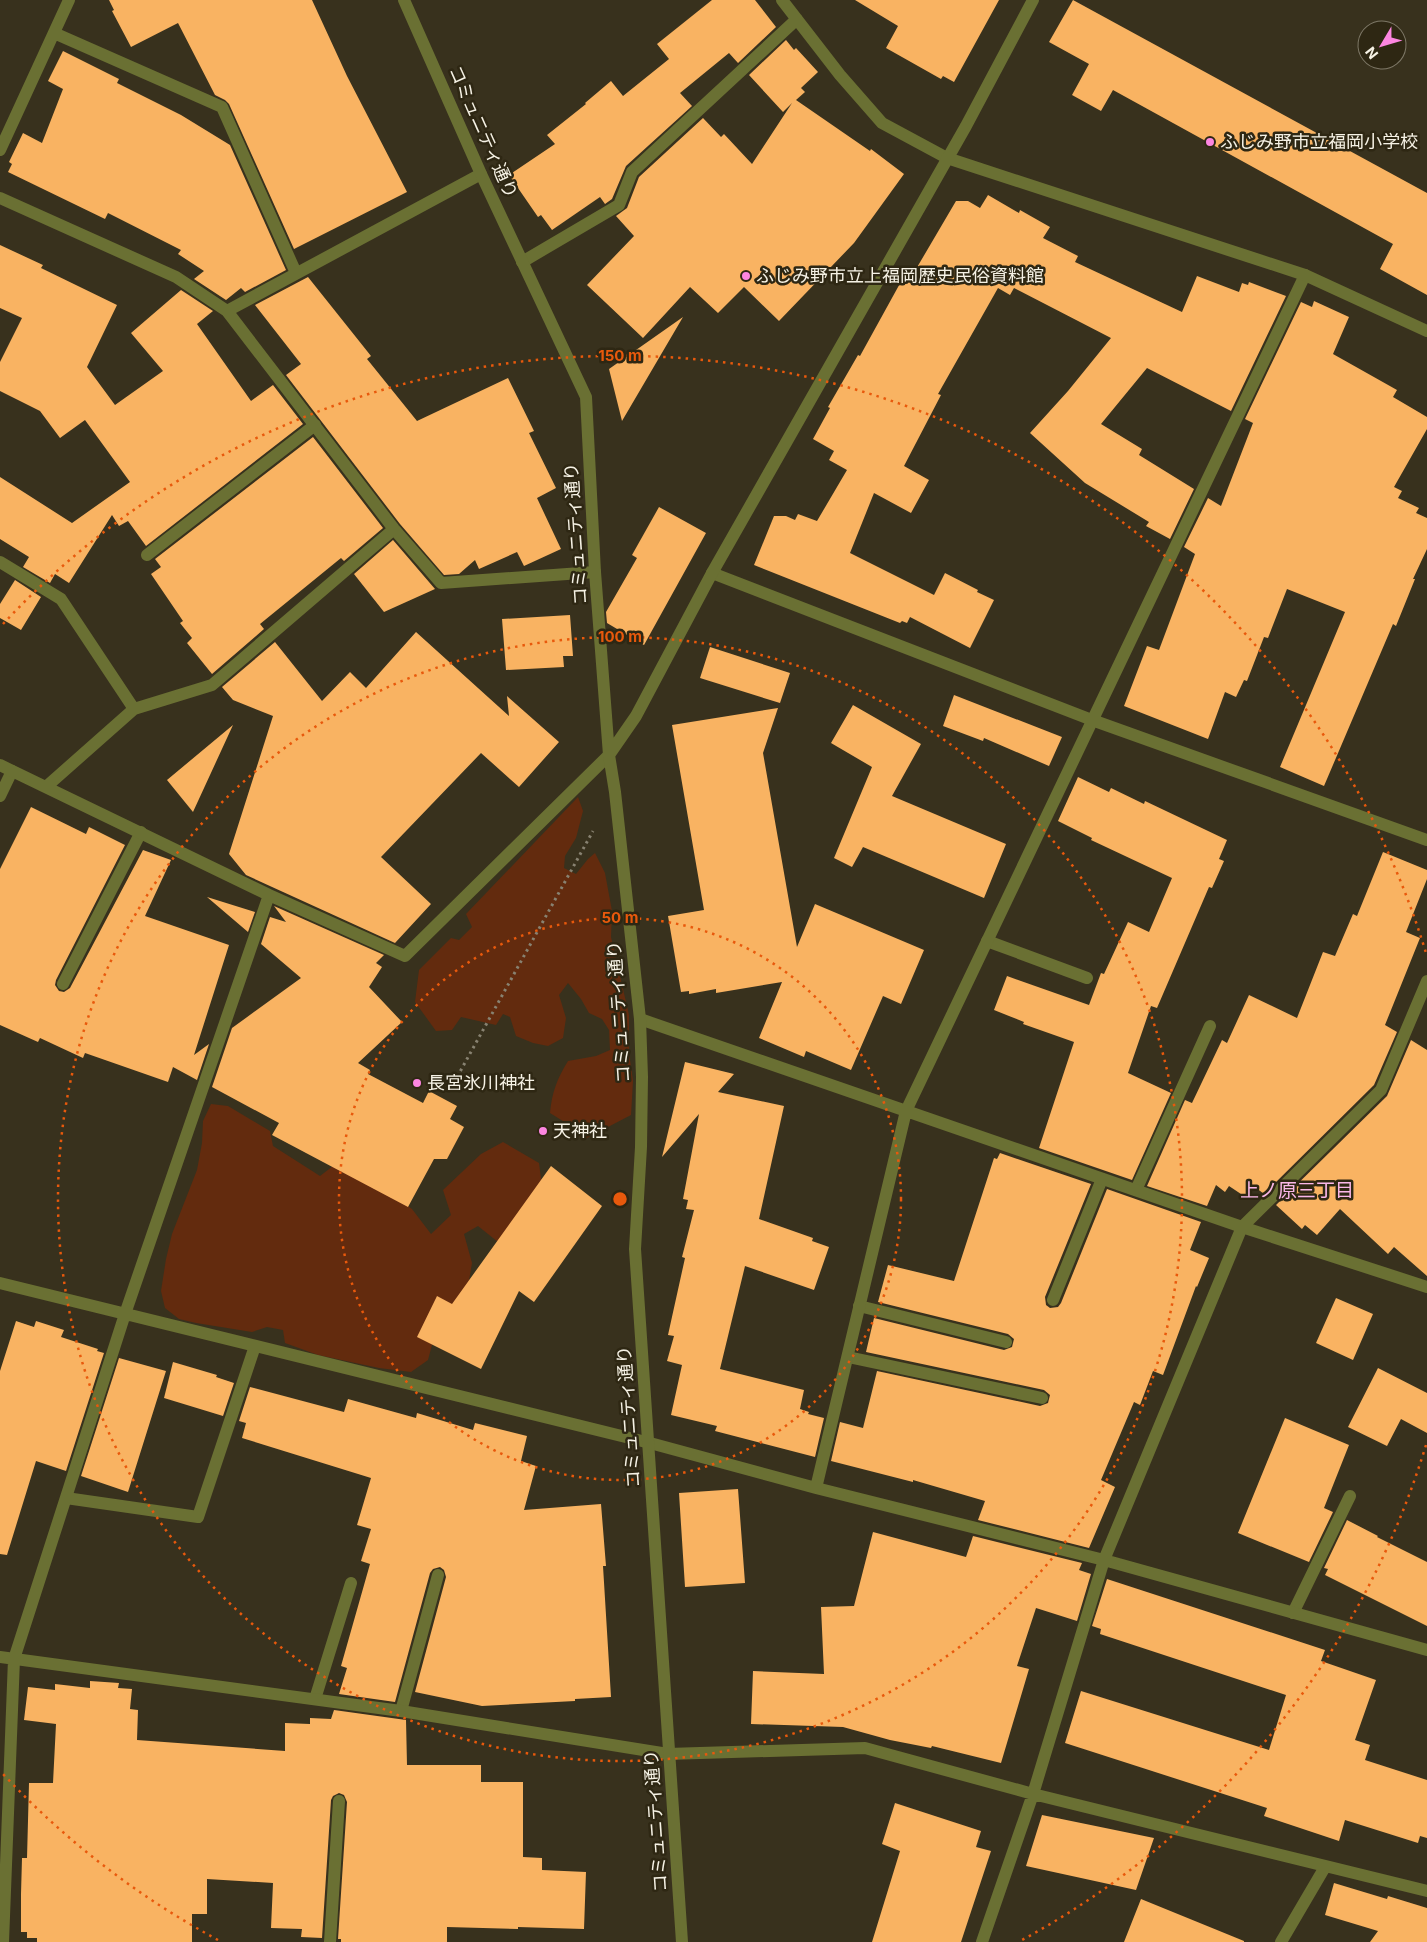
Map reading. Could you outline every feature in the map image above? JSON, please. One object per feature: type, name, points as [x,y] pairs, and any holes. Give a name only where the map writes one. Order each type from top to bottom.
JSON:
[{"type":"street","points":[[0,150],[70,0]]},
{"type":"street","name":"コミュニティ通り","points":[[404,0],[481,174],[586,397],[595,572],[609,755],[615,792],[640,1019],[642,1137],[635,1249],[650,1443],[668,1754],[682,1942]]},
{"type":"street","points":[[782,0],[840,75],[882,123],[947,158],[1305,275],[1427,331]]},
{"type":"street","points":[[0,765],[47,786],[269,895],[405,956],[609,755],[636,716],[712,573],[947,158],[1034,0]]},
{"type":"street","points":[[522,262],[619,205],[632,172],[797,20]]},
{"type":"street","points":[[54,33],[222,107],[296,273]]},
{"type":"street","points":[[227,311],[481,174]]},
{"type":"street","points":[[0,198],[176,277],[227,311],[394,529],[441,583],[595,572]]},
{"type":"street","points":[[816,1488],[906,1111],[1305,275]]},
{"type":"street","points":[[147,555],[315,425]]},
{"type":"street","points":[[47,786],[134,709],[212,685],[394,529]]},
{"type":"street","points":[[0,562],[61,599],[134,709]]},
{"type":"street","points":[[712,573],[1092,720],[1427,840]]},
{"type":"street","points":[[0,796],[12,771]]},
{"type":"street","points":[[63,984],[141,832]]},
{"type":"street","points":[[3,1942],[14,1659],[125,1314],[269,895]]},
{"type":"street","points":[[987,941],[1087,978]]},
{"type":"street","points":[[982,1942],[1033,1794],[1104,1560],[1242,1227],[1381,1090],[1427,981]]},
{"type":"street","points":[[640,1019],[1242,1227],[1427,1288]]},
{"type":"street","points":[[1136,1190],[1210,1026]]},
{"type":"street","points":[[1053,1300],[1102,1179]]},
{"type":"street","points":[[0,1283],[650,1443],[816,1488],[1104,1560],[1427,1650]]},
{"type":"street","points":[[859,1306],[1006,1342]]},
{"type":"street","points":[[66,1498],[198,1517],[255,1346]]},
{"type":"street","points":[[848,1357],[1042,1398]]},
{"type":"street","points":[[1293,1613],[1350,1496]]},
{"type":"street","points":[[401,1711],[438,1575]]},
{"type":"street","points":[[315,1699],[351,1583]]},
{"type":"street","points":[[0,1657],[401,1711],[668,1754],[865,1748],[1033,1794],[1427,1892]]},
{"type":"street","points":[[330,1942],[339,1800]]},
{"type":"street","points":[[1281,1942],[1325,1867]]},
{"type":"path","points":[[450,1088],[615,792]]},
{"type":"shaded area","points":[[578,797],[583,811],[576,838],[565,856],[564,868],[576,874],[595,853],[605,873],[612,911],[611,937],[629,1015],[629,1053],[633,1081],[631,1115],[583,1140],[566,1123],[550,1113],[552,1099],[558,1080],[568,1061],[596,1056],[610,1050],[609,1030],[602,1019],[589,1013],[568,983],[559,995],[566,1018],[563,1038],[548,1046],[533,1043],[516,1036],[510,1017],[503,1014],[496,1025],[461,1017],[452,1030],[436,1031],[415,1002],[419,970],[451,938],[459,940],[472,927],[466,914]]},
{"type":"shaded area","points":[[211,1104],[228,1106],[270,1131],[273,1146],[320,1176],[337,1163],[394,1196],[412,1209],[431,1234],[451,1215],[443,1190],[481,1154],[503,1142],[539,1163],[542,1186],[498,1242],[478,1226],[464,1234],[472,1263],[466,1298],[437,1326],[428,1360],[411,1372],[379,1368],[318,1355],[285,1343],[283,1330],[267,1327],[252,1332],[196,1323],[179,1319],[165,1308],[161,1291],[166,1259],[172,1234],[197,1170],[202,1143],[203,1121]]},
{"type":"building","points":[[109,0],[312,0],[347,76],[407,192],[294,249],[229,104],[215,95],[178,23],[131,47],[112,11],[114,10]]},
{"type":"building","points":[[712,0],[755,0],[776,27],[738,63],[729,53],[680,93],[692,106],[626,166],[612,199],[605,204],[600,197],[552,230],[541,215],[538,217],[509,175],[555,144],[547,135],[611,81],[623,96],[669,59],[657,44]]},
{"type":"building","points":[[855,0],[999,0],[954,82],[943,76],[941,79],[886,48],[898,26]]},
{"type":"building","points":[[1073,0],[1427,193],[1427,295],[1380,269],[1393,244],[1113,90],[1101,111],[1072,95],[1089,64],[1049,42]]},
{"type":"building","points":[[786,40],[818,72],[801,88],[805,92],[796,100],[870,151],[871,149],[904,174],[854,243],[779,321],[744,287],[718,313],[690,287],[643,338],[587,285],[634,236],[616,216],[627,208],[639,177],[703,118],[721,137],[724,134],[752,164],[792,103],[783,112],[749,75]]},
{"type":"building","points":[[63,51],[119,79],[117,83],[181,115],[230,145],[286,270],[245,292],[241,288],[226,300],[194,279],[204,271],[178,254],[181,250],[108,213],[105,219],[8,172],[12,164],[9,162],[23,133],[42,143],[63,89],[48,81]]},
{"type":"building","points":[[988,195],[1019,213],[1020,210],[1050,227],[1043,238],[1078,256],[1075,262],[1182,312],[1197,276],[1239,292],[1242,283],[1248,285],[1249,282],[1286,296],[1231,411],[1147,368],[1101,424],[1142,449],[1139,455],[1194,489],[1170,539],[1146,526],[1149,522],[1085,483],[1030,433],[1068,391],[1111,338],[1014,288],[1010,295],[998,288],[938,394],[941,395],[904,466],[929,480],[911,513],[874,493],[850,553],[934,595],[945,573],[994,600],[970,648],[910,617],[907,623],[902,621],[900,623],[754,565],[774,516],[786,516],[795,520],[798,514],[817,521],[847,470],[829,460],[834,451],[813,439],[830,408],[828,407],[858,355],[860,356],[903,278],[909,281],[956,201],[968,201],[980,208]]},
{"type":"building","points":[[0,245],[43,265],[41,268],[117,305],[87,367],[115,405],[163,371],[131,333],[181,290],[213,311],[197,324],[251,401],[273,385],[303,424],[146,546],[128,521],[119,526],[112,515],[69,583],[55,574],[50,583],[23,567],[29,557],[0,539],[0,477],[72,523],[130,482],[85,420],[60,438],[40,411],[0,391],[0,362],[22,318],[0,308]]},
{"type":"building","points":[[308,277],[371,356],[367,359],[417,421],[508,378],[534,431],[529,433],[556,488],[537,498],[561,549],[524,566],[517,552],[479,569],[475,560],[459,574],[444,575],[400,524],[286,375],[301,364],[255,305]]},
{"type":"building","points":[[1314,301],[1349,317],[1333,354],[1397,390],[1393,397],[1427,417],[1427,429],[1394,487],[1402,491],[1398,498],[1419,508],[1416,513],[1427,518],[1427,549],[1413,579],[1415,579],[1396,626],[1393,624],[1324,786],[1280,767],[1345,612],[1287,589],[1268,638],[1264,637],[1247,681],[1244,680],[1236,697],[1225,692],[1208,739],[1124,706],[1147,646],[1159,650],[1195,554],[1184,547],[1208,498],[1221,506],[1253,423],[1245,419],[1301,302],[1312,307]]},
{"type":"building","points":[[683,317],[622,421],[609,369]]},
{"type":"building","points":[[313,437],[383,528],[344,561],[341,558],[260,624],[264,629],[212,674],[187,643],[192,638],[180,623],[183,621],[151,574],[161,567],[155,559]]},
{"type":"building","points":[[659,507],[706,533],[644,645],[607,623],[606,612],[637,558],[632,555]]},
{"type":"building","points":[[393,540],[435,589],[384,612],[354,574]]},
{"type":"building","points":[[15,580],[41,597],[21,630],[0,618],[0,604]]},
{"type":"building","points":[[570,615],[573,656],[563,656],[564,667],[506,670],[502,619]]},
{"type":"building","points":[[416,632],[509,716],[507,696],[559,742],[519,787],[481,753],[381,857],[431,904],[395,943],[246,875],[229,854],[273,716],[233,700],[222,687],[275,642],[322,701],[350,672],[366,688]]},
{"type":"building","points":[[710,647],[790,673],[780,703],[700,678]]},
{"type":"building","points":[[954,695],[1062,737],[1049,766],[984,738],[983,741],[943,726]]},
{"type":"building","points":[[853,705],[921,744],[892,796],[1006,844],[984,898],[863,847],[852,867],[834,858],[872,767],[831,743]]},
{"type":"building","points":[[778,708],[763,753],[797,947],[815,904],[924,950],[901,1004],[883,996],[851,1070],[806,1051],[804,1057],[759,1038],[782,982],[716,993],[716,989],[689,994],[689,991],[681,992],[668,916],[704,910],[672,725]]},
{"type":"building","points":[[233,725],[193,812],[167,780]]},
{"type":"building","points":[[1078,777],[1109,792],[1111,788],[1144,804],[1145,801],[1227,840],[1219,859],[1224,861],[1212,888],[1209,887],[1157,1008],[1151,1006],[1128,1073],[1171,1093],[1132,1180],[1039,1148],[1074,1042],[1023,1024],[1024,1022],[994,1010],[1007,976],[1089,1005],[1101,973],[1104,974],[1128,922],[1149,932],[1172,878],[1091,840],[1092,838],[1058,821]]},
{"type":"building","points":[[31,807],[86,834],[89,827],[125,845],[56,980],[55,985],[59,991],[64,992],[70,988],[143,850],[171,860],[145,916],[229,945],[194,1055],[209,1044],[197,1080],[173,1067],[168,1082],[85,1053],[83,1058],[40,1038],[38,1042],[0,1025],[0,869]]},
{"type":"building","points":[[1383,852],[1427,870],[1427,879],[1406,932],[1420,938],[1385,1025],[1397,1032],[1374,1085],[1264,1194],[1255,1187],[1247,1198],[1229,1186],[1225,1192],[1216,1185],[1207,1206],[1147,1186],[1185,1100],[1192,1103],[1222,1040],[1227,1043],[1249,995],[1297,1018],[1323,952],[1335,956],[1353,914],[1357,916]]},
{"type":"building","points":[[207,897],[255,912],[248,932]]},
{"type":"building","points":[[274,906],[384,955],[376,963],[382,967],[369,987],[402,1022],[358,1063],[370,1070],[368,1074],[423,1103],[429,1091],[457,1106],[450,1119],[464,1127],[447,1159],[434,1159],[408,1207],[272,1135],[279,1123],[212,1087],[232,1028],[301,978],[261,944],[270,917],[286,922]]},
{"type":"building","points":[[1411,1040],[1427,1050],[1427,1276],[1394,1247],[1388,1254],[1340,1209],[1317,1235],[1305,1225],[1302,1229],[1276,1205],[1387,1096]]},
{"type":"building","points":[[685,1062],[734,1074],[718,1092],[784,1106],[759,1219],[813,1238],[812,1241],[829,1247],[814,1290],[745,1266],[720,1369],[804,1390],[800,1409],[809,1412],[808,1414],[824,1418],[815,1457],[715,1431],[717,1426],[671,1415],[682,1365],[667,1361],[674,1336],[668,1335],[685,1258],[682,1257],[694,1210],[686,1209],[688,1200],[683,1199],[699,1114],[662,1157]]},
{"type":"building","points":[[1000,1153],[1091,1184],[1045,1297],[1046,1305],[1050,1308],[1058,1307],[1061,1303],[1107,1189],[1201,1222],[1190,1250],[1209,1258],[1196,1286],[1163,1375],[1153,1371],[1140,1405],[1134,1402],[1101,1480],[1115,1487],[1089,1548],[978,1520],[985,1501],[913,1480],[913,1482],[831,1461],[840,1422],[863,1428],[877,1371],[1040,1406],[1048,1403],[1050,1395],[1044,1390],[866,1352],[874,1318],[1004,1350],[1012,1347],[1014,1339],[1008,1334],[878,1302],[888,1265],[954,1281],[994,1158],[997,1159]]},
{"type":"building","points":[[551,1166],[602,1206],[534,1302],[519,1291],[481,1369],[417,1337],[437,1296],[452,1304]]},
{"type":"building","points":[[1336,1298],[1373,1314],[1353,1360],[1316,1343]]},
{"type":"building","points":[[16,1321],[34,1327],[36,1321],[64,1330],[61,1337],[98,1349],[97,1351],[104,1353],[66,1471],[36,1461],[7,1555],[0,1554],[0,1371]]},
{"type":"building","points":[[119,1358],[166,1371],[128,1492],[81,1476]]},
{"type":"building","points":[[173,1362],[217,1375],[216,1377],[234,1383],[223,1416],[164,1398]]},
{"type":"building","points":[[1378,1368],[1427,1393],[1427,1433],[1401,1419],[1387,1446],[1348,1427]]},
{"type":"building","points":[[250,1387],[344,1412],[348,1399],[416,1418],[417,1413],[473,1430],[475,1423],[527,1436],[521,1461],[536,1466],[524,1510],[601,1504],[606,1566],[603,1566],[611,1697],[482,1706],[415,1692],[446,1577],[444,1570],[440,1567],[433,1569],[430,1573],[395,1702],[339,1694],[347,1668],[341,1666],[370,1564],[361,1561],[371,1529],[357,1525],[371,1478],[242,1438],[246,1423],[239,1421]]},
{"type":"building","points":[[1285,1418],[1349,1445],[1324,1508],[1333,1512],[1309,1562],[1238,1533]]},
{"type":"building","points":[[738,1489],[745,1583],[685,1587],[679,1493]]},
{"type":"building","points":[[1347,1520],[1427,1562],[1427,1626],[1325,1575],[1328,1569],[1324,1568]]},
{"type":"building","points":[[873,1532],[966,1557],[973,1536],[1082,1563],[1079,1570],[1091,1574],[1077,1621],[1036,1608],[1017,1666],[1029,1669],[1001,1763],[932,1746],[931,1748],[890,1740],[843,1727],[751,1724],[753,1671],[824,1674],[821,1607],[854,1606]]},
{"type":"building","points":[[1107,1579],[1325,1650],[1321,1661],[1376,1680],[1355,1740],[1370,1745],[1365,1760],[1427,1780],[1427,1838],[1420,1836],[1418,1843],[1345,1820],[1339,1841],[1264,1816],[1267,1808],[1065,1743],[1081,1691],[1269,1750],[1286,1695],[1100,1634],[1101,1629],[1092,1626]]},
{"type":"building","points":[[90,1681],[119,1683],[118,1688],[132,1689],[130,1709],[138,1710],[137,1740],[285,1751],[285,1723],[310,1724],[310,1718],[331,1719],[334,1710],[406,1720],[407,1765],[481,1765],[481,1782],[523,1782],[523,1857],[542,1858],[542,1870],[586,1872],[584,1929],[447,1927],[447,1942],[341,1942],[341,1939],[338,1939],[347,1802],[344,1795],[339,1793],[333,1796],[331,1800],[322,1938],[301,1937],[302,1929],[271,1928],[273,1883],[207,1879],[207,1914],[192,1914],[192,1942],[37,1942],[37,1938],[27,1938],[27,1932],[21,1932],[21,1894],[22,1858],[27,1858],[29,1783],[53,1783],[56,1724],[24,1720],[28,1687],[55,1690],[55,1684],[90,1688]]},
{"type":"building","points":[[895,1803],[981,1831],[976,1847],[991,1851],[961,1942],[872,1942],[900,1851],[882,1844]]},
{"type":"building","points":[[1042,1815],[1154,1838],[1136,1890],[1026,1866]]},
{"type":"building","points":[[1334,1883],[1387,1899],[1388,1896],[1427,1908],[1427,1942],[1370,1942],[1378,1931],[1325,1915]]},
{"type":"building","points":[[1141,1899],[1244,1941],[1244,1942],[1124,1942]]},
{"type":"place","name":"ふじみ野市立福岡小学校","points":[[1210,142]]},
{"type":"place","name":"ふじみ野市立上福岡歴史民俗資料館","points":[[746,276]]},
{"type":"place","name":"長宮氷川神社","points":[[417,1083]]},
{"type":"place","name":"天神社","points":[[543,1131]]},
{"type":"district","name":"上ノ原三丁目","points":[[1297,1190]]}]
